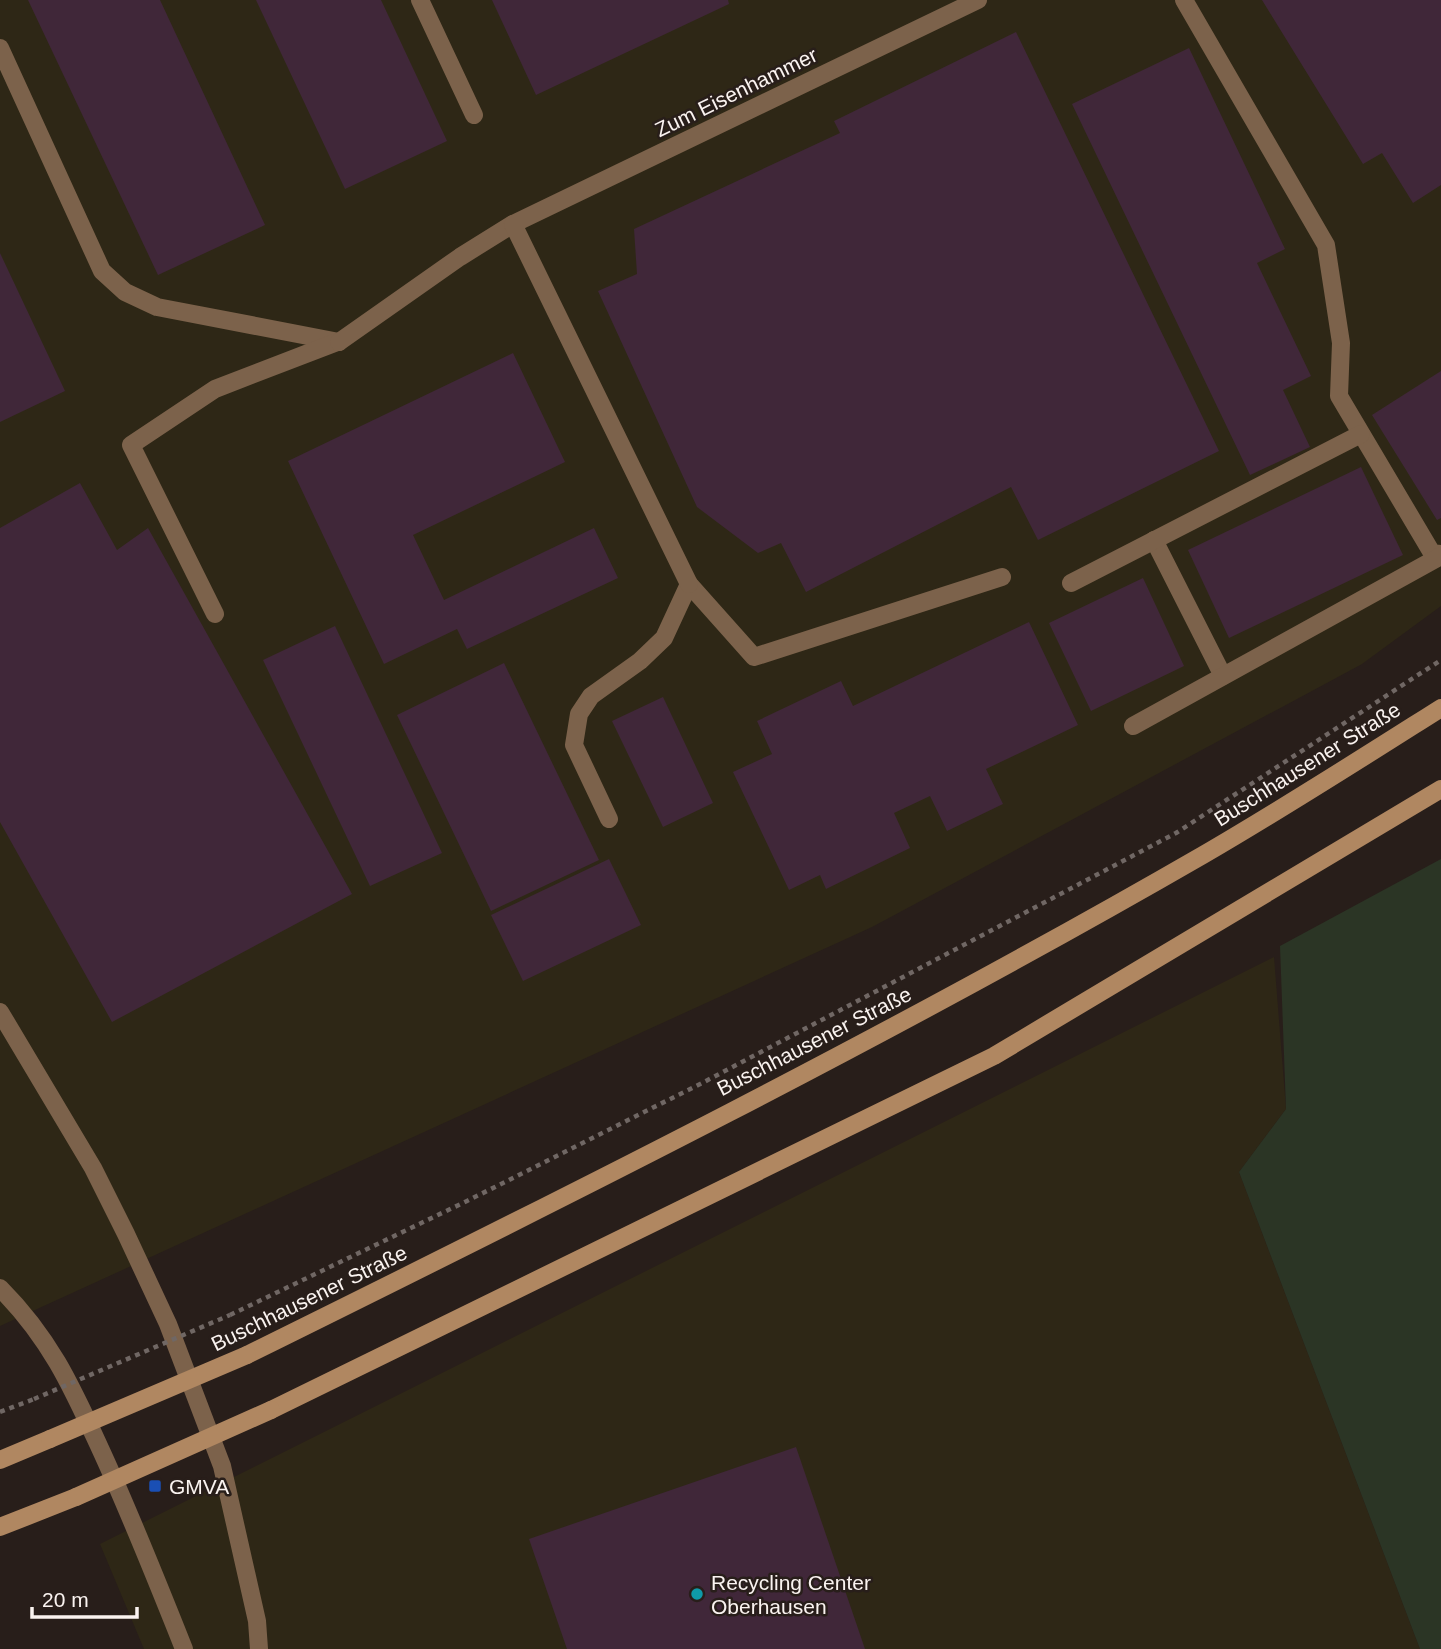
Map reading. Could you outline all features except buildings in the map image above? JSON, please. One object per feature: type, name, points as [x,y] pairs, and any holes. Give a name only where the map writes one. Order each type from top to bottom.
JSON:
[{"type":"main road","name":"Buschhausener Straße","points":[[0,1460],[247,1355],[446,1256],[959,992],[1205,854],[1441,708]]},
{"type":"main road","points":[[0,1527],[76,1497],[271,1410],[994,1056],[1441,789]]},
{"type":"street","points":[[420,0],[474,115]]},
{"type":"street","name":"Zum Eisenhammer","points":[[215,614],[131,445],[215,389],[339,342],[460,257],[513,224],[978,0]]},
{"type":"street","points":[[1184,0],[1326,245],[1342,344],[1339,396],[1432,553],[1441,555]]},
{"type":"street","points":[[0,48],[102,271],[125,292],[157,307],[339,342]]},
{"type":"street","points":[[513,224],[690,584],[754,657],[1002,578]]},
{"type":"street","points":[[1071,583],[1361,434]]},
{"type":"street","points":[[1154,540],[1223,676]]},
{"type":"street","points":[[1133,726],[1441,555]]},
{"type":"street","points":[[609,819],[575,744],[579,715],[591,696],[640,661],[664,638],[690,584]]},
{"type":"street","points":[[0,1012],[93,1168],[168,1324],[222,1466],[257,1621],[259,1649]]},
{"type":"street","points":[[0,1288],[18,1306],[64,1370],[129,1508],[184,1649]]},
{"type":"path","name":"Buschhausener Straße","points":[[0,1412],[230,1315],[455,1207],[704,1082],[1176,833],[1441,660]]},
{"type":"shaded area","points":[[0,0],[1441,0],[1441,606],[1362,664],[872,927],[0,1326]]},
{"type":"shaded area","points":[[1274,957],[1286,1109],[1239,1172],[1420,1649],[144,1649],[100,1544]]},
{"type":"green space","points":[[1441,859],[1441,1649],[1420,1649],[1239,1172],[1286,1109],[1280,946]]},
{"type":"place","name":"GMVA","points":[[155,1486]]},
{"type":"place","name":"Recycling Center Oberhausen","points":[[697,1594]]}]
